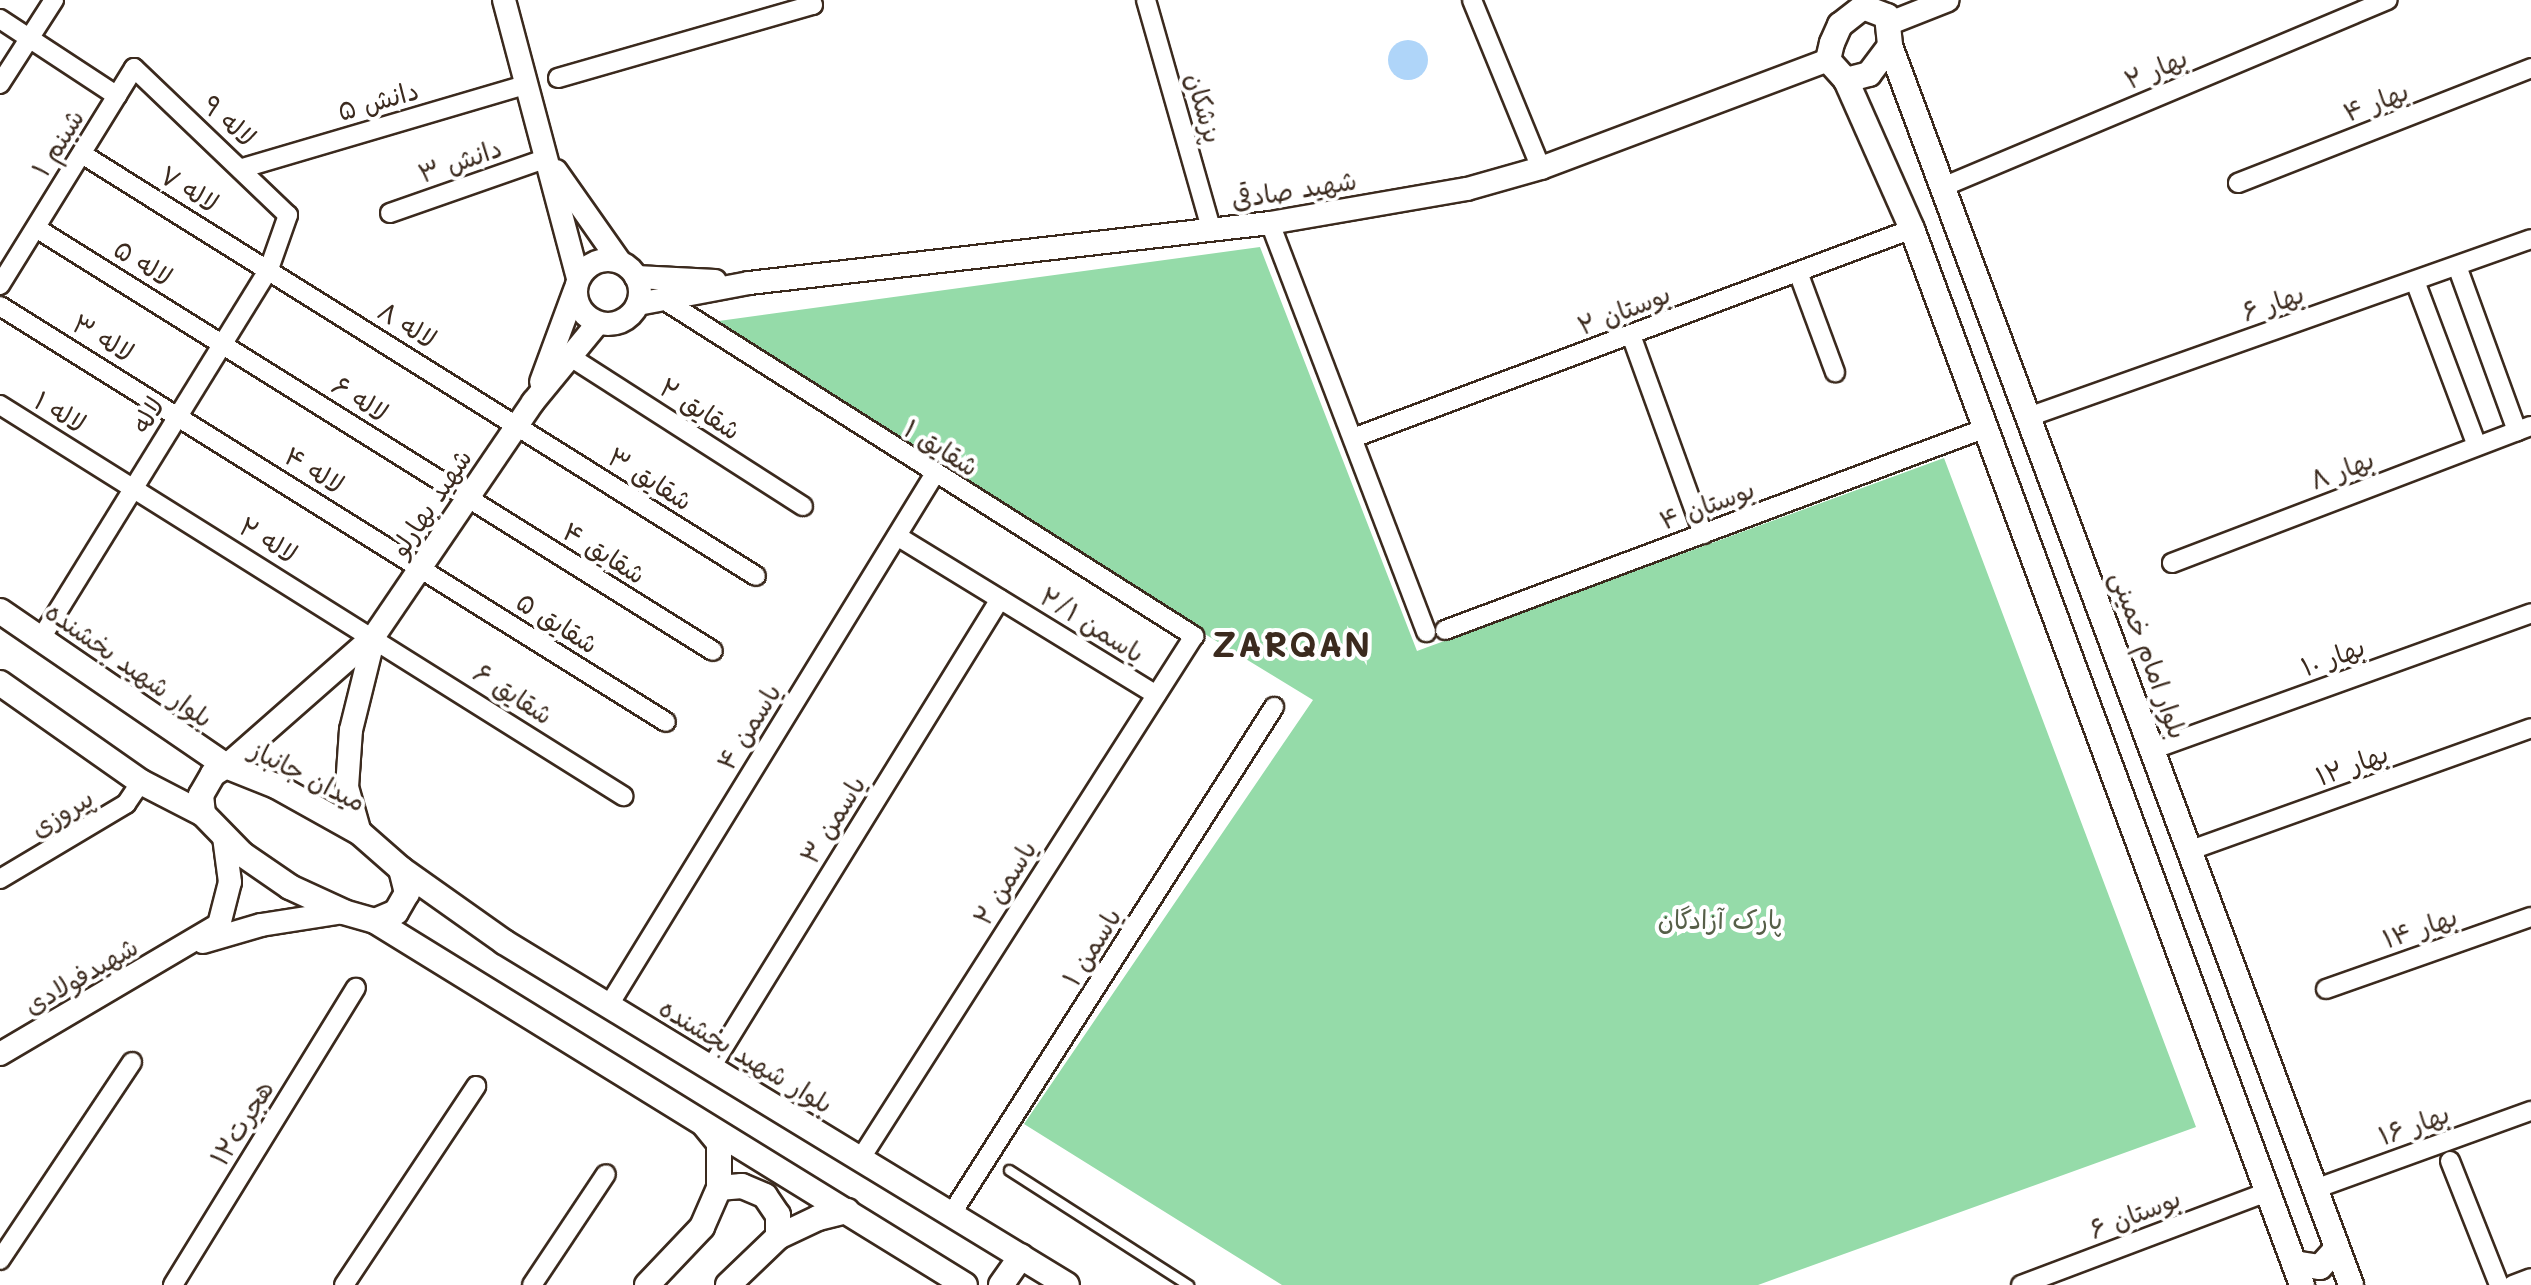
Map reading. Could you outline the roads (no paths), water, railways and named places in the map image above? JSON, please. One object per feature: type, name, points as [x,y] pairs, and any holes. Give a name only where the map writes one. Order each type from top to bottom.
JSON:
[{"type":"main road","points":[[1846,80],[1869,74],[1890,34],[1881,11],[1862,4],[1840,25],[1828,60],[1846,80],[1912,229],[2298,1274],[2320,1267],[2337,1248]]},
{"type":"main road","name":"بلوار امام خمینی","points":[[1890,34],[2351,1285]]},
{"type":"main road","name":"بلوار شهید بخشنده","points":[[0,611],[226,766]]},
{"type":"main road","points":[[0,683],[141,782],[203,814],[224,837],[290,887],[344,912],[375,921],[965,1285]]},
{"type":"main road","name":"میدان جانباز","points":[[203,814],[201,795],[213,774],[226,766],[276,786],[360,833],[401,869]]},
{"type":"main road","points":[[375,921],[396,912],[407,893],[401,869]]},
{"type":"main road","name":"بلوار شهید بخشنده","points":[[401,869],[504,942],[1067,1285]]},
{"type":"main road","points":[[647,1285],[702,1227],[719,1188],[719,1143],[704,1125]]},
{"type":"main road","points":[[719,1188],[742,1186],[765,1196],[778,1215],[778,1237]]},
{"type":"main road","points":[[728,1285],[778,1237],[818,1218],[847,1211]]},
{"type":"main road","points":[[1001,1285],[1021,1256]]},
{"type":"street","points":[[0,84],[54,0]]},
{"type":"street","points":[[504,0],[547,158],[581,311],[598,323],[617,323],[638,304],[749,283]]},
{"type":"street","points":[[558,78],[813,5],[811,0]]},
{"type":"street","name":"پزشکان","points":[[1146,0],[1212,231]]},
{"type":"street","points":[[1472,0],[1541,168]]},
{"type":"street","points":[[1890,34],[1948,0]]},
{"type":"street","name":"بهار ۲","points":[[1945,186],[2387,0]]},
{"type":"street","points":[[0,19],[117,96]]},
{"type":"street","name":"شهید صادقی","points":[[749,283],[1212,231],[1467,189],[1541,168],[1828,60]]},
{"type":"street","name":"شبنم ۱","points":[[0,285],[134,68]]},
{"type":"street","name":"لاله ۹","points":[[134,68],[243,168],[288,215]]},
{"type":"street","name":"بهار ۴","points":[[2238,183],[2531,68]]},
{"type":"street","name":"دانش ۵","points":[[243,168],[528,84]]},
{"type":"street","name":"لاله ۷","points":[[82,154],[269,269]]},
{"type":"street","points":[[547,158],[628,269],[638,304]]},
{"type":"street","name":"دانش ۳","points":[[390,213],[547,158]]},
{"type":"street","name":"لاله","points":[[42,637],[269,269],[288,215]]},
{"type":"street","points":[[1270,223],[1426,632]]},
{"type":"street","name":"لاله ۵","points":[[36,228],[224,343]]},
{"type":"street","name":"بوستان ۲","points":[[1353,438],[1912,229]]},
{"type":"street","name":"بهار ۶","points":[[2031,416],[2531,239]]},
{"type":"street","points":[[533,402],[577,284],[591,264],[749,283]]},
{"type":"street","points":[[2457,266],[2524,428]]},
{"type":"street","name":"لاله ۸","points":[[269,269],[517,425]]},
{"type":"street","points":[[1798,272],[1835,372]]},
{"type":"street","points":[[2415,281],[2477,446]]},
{"type":"street","name":"شقایق ۱","points":[[664,300],[934,475],[1194,636]]},
{"type":"street","name":"لاله ۳","points":[[0,306],[179,415]]},
{"type":"street","points":[[533,402],[598,323]]},
{"type":"street","points":[[1631,335],[1703,534]]},
{"type":"street","name":"لاله ۶","points":[[224,343],[467,499]]},
{"type":"street","name":"شقایق ۲","points":[[569,356],[803,506]]},
{"type":"street","name":"شهید بهارلو","points":[[374,636],[533,402]]},
{"type":"street","name":"لاله ۱","points":[[0,405],[134,488]]},
{"type":"street","name":"لاله ۴","points":[[179,415],[421,568]]},
{"type":"street","name":"شقایق ۳","points":[[517,425],[756,576]]},
{"type":"street","name":"بوستان ۴","points":[[1445,630],[1986,428]]},
{"type":"street","name":"بهار ۸","points":[[2172,563],[2524,428]]},
{"type":"street","name":"یاسمن ۴","points":[[609,1005],[934,475]]},
{"type":"street","name":"لاله ۲","points":[[134,488],[374,636]]},
{"type":"street","name":"شقایق ۴","points":[[467,499],[713,651]]},
{"type":"street","name":"یاسمن ۲/۱","points":[[897,536],[1156,695]]},
{"type":"street","name":"شقایق ۵","points":[[421,568],[666,722]]},
{"type":"street","name":"یاسمن ۳","points":[[710,1069],[1000,599]]},
{"type":"street","name":"بهار ۱۰","points":[[2154,749],[2531,613]]},
{"type":"street","points":[[226,766],[374,636]]},
{"type":"street","points":[[360,833],[347,787],[349,758],[374,636]]},
{"type":"street","name":"شقایق ۶","points":[[374,636],[623,796]]},
{"type":"street","name":"یاسمن ۲","points":[[861,1158],[1194,636]]},
{"type":"street","name":"یاسمن ۱","points":[[952,1213],[1274,707]]},
{"type":"street","name":"بهار ۱۲","points":[[2191,850],[2531,728]]},
{"type":"street","name":"پیروزی","points":[[0,879],[126,804],[141,782]]},
{"type":"street","points":[[190,946],[219,925],[230,882],[224,837]]},
{"type":"street","points":[[190,946],[261,925],[344,912]]},
{"type":"street","name":"بهار ۱۴","points":[[2326,989],[2531,917]]},
{"type":"street","name":"شهیدفولادی","points":[[0,1054],[190,946]]},
{"type":"street","name":"هجرت۱۲","points":[[173,1285],[356,988]]},
{"type":"street","points":[[0,1260],[132,1062]]},
{"type":"street","points":[[344,1285],[476,1086]]},
{"type":"street","name":"بهار ۱۶","points":[[2315,1189],[2531,1111]]},
{"type":"street","points":[[2450,1161],[2499,1285]]},
{"type":"street","points":[[532,1285],[606,1174]]},
{"type":"street","name":"بوستان ۶","points":[[2021,1285],[2267,1192]]},
{"type":"street","points":[[2513,1285],[2531,1278]]},
{"type":"lane","points":[[1009,1170],[1188,1285]]},
{"type":"water","points":[[1408,40],[1422,46],[1428,60],[1422,74],[1408,80],[1394,74],[1388,60],[1394,46]]},
{"type":"district","name":"ZARQAN","points":[[1292,644]]},
{"type":"park label","name":"پارک آزادگان","points":[[1720,920]]}]
